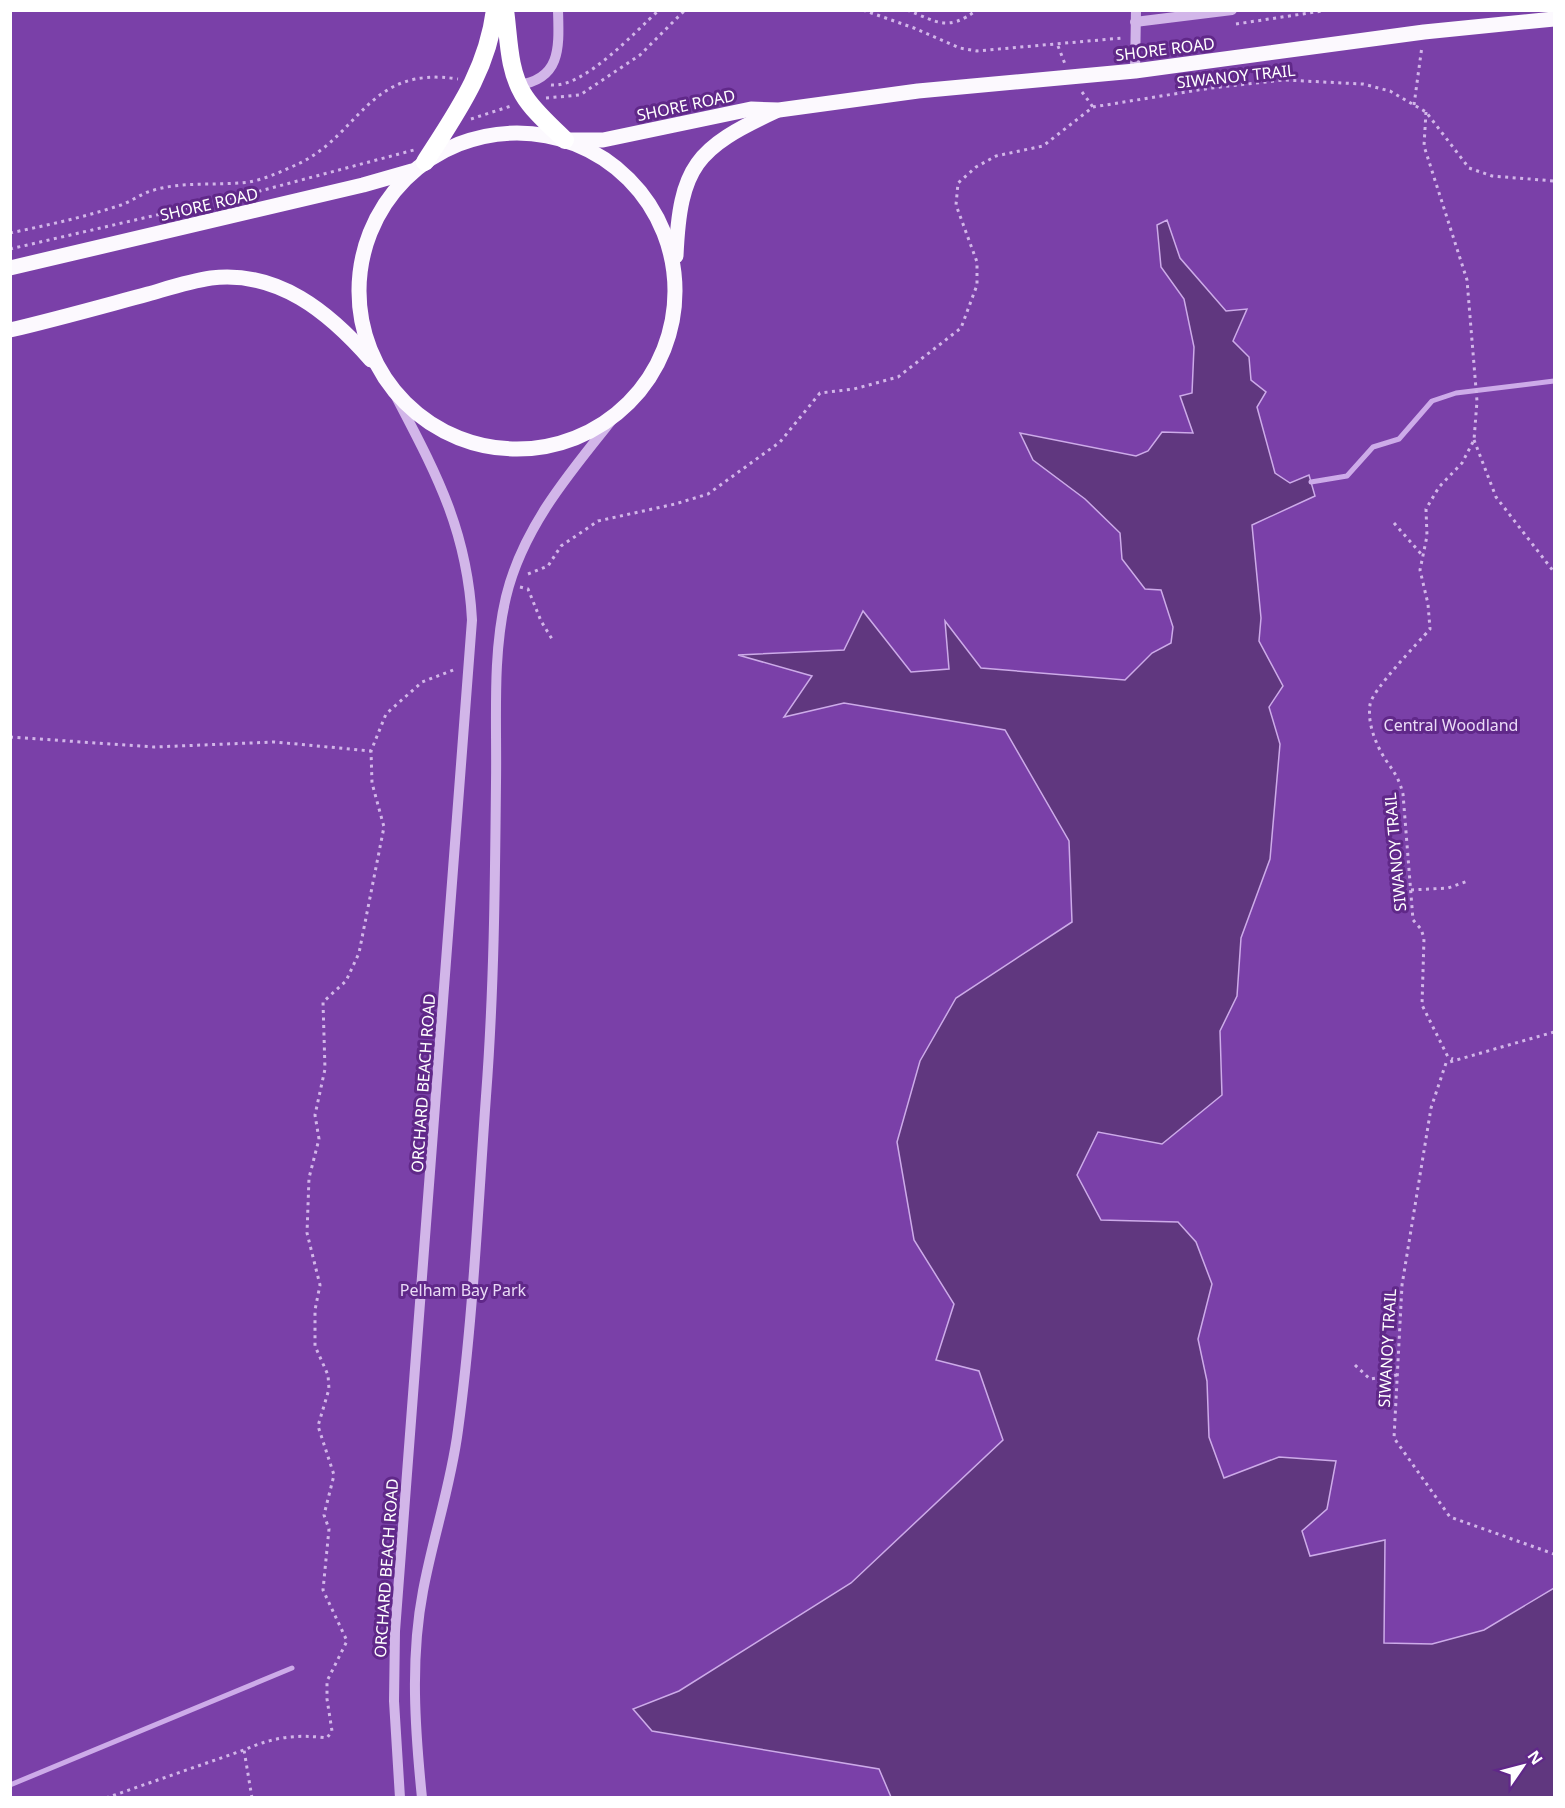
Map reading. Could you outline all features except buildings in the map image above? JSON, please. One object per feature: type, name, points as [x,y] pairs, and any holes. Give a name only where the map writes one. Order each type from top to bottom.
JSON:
[{"type":"highway","points":[[420,159],[475,82],[490,40],[495,10]]},
{"type":"highway","points":[[505,10],[511,59],[526,84],[526,98],[565,140]]},
{"type":"main road","name":"SHORE ROAD","points":[[565,140],[603,140],[751,109],[779,110],[918,91],[1135,71],[1424,32],[1554,19]]},
{"type":"main road","name":"SHORE ROAD","points":[[675,283],[680,210],[685,190],[695,168],[718,141],[779,110]]},
{"type":"main road","points":[[10,330],[196,281],[224,277],[250,278],[276,286],[311,303],[339,325],[391,387],[412,409],[435,427],[462,440],[505,450],[534,449],[564,443],[592,431],[616,415],[639,393],[662,355],[674,313],[675,283],[671,254],[662,226],[638,189],[604,159],[565,140],[530,133],[494,134],[463,142],[420,159],[382,207],[361,261],[359,292],[361,321],[369,348],[382,374]]},
{"type":"main road","name":"SHORE ROAD","points":[[10,268],[341,191],[420,159]]},
{"type":"street","points":[[526,84],[548,73],[554,62],[558,42],[558,10]]},
{"type":"street","points":[[1135,71],[1136,16],[1232,10]]},
{"type":"street","name":"ORCHARD BEACH ROAD","points":[[391,387],[444,490],[460,534],[471,599],[471,665],[398,1592],[394,1701],[400,1797]]},
{"type":"street","points":[[422,1797],[416,1729],[416,1662],[422,1595],[453,1462],[465,1371],[490,1027],[499,639],[511,580],[520,554],[548,505],[616,415]]},
{"type":"path","points":[[526,84],[555,85],[570,82],[585,74],[659,10]]},
{"type":"path","points":[[538,100],[580,95],[640,56],[685,10]]},
{"type":"path","points":[[863,10],[914,28],[960,48],[1001,51],[1058,46]]},
{"type":"path","points":[[907,10],[950,25],[961,22],[977,10]]},
{"type":"path","points":[[1414,105],[1424,32]]},
{"type":"path","points":[[10,233],[74,219],[122,204],[153,190],[194,184],[251,182],[302,162],[323,147],[371,100],[397,85],[424,78],[475,82]]},
{"type":"path","name":"SIWANOY TRAIL","points":[[511,580],[548,566],[561,546],[598,521],[675,504],[708,494],[780,442],[820,393],[854,389],[898,377],[961,328],[977,285],[977,262],[956,205],[957,183],[976,167],[996,156],[1043,146],[1093,107],[1210,88],[1284,80],[1363,84],[1390,91],[1426,112],[1424,146],[1467,280],[1476,380],[1474,440],[1462,463],[1439,487],[1426,509],[1427,536],[1420,570],[1428,604],[1430,629],[1387,678],[1370,703],[1371,731],[1381,754],[1398,776],[1403,794],[1413,920],[1421,929],[1424,939],[1422,1005],[1448,1057],[1453,1059]]},
{"type":"path","points":[[526,84],[546,98]]},
{"type":"path","points":[[473,119],[520,103]]},
{"type":"path","points":[[1426,112],[1469,168],[1492,176],[1554,181]]},
{"type":"path","points":[[10,249],[260,191],[420,159]]},
{"type":"path","points":[[1474,440],[1496,497],[1554,572]]},
{"type":"path","points":[[1394,523],[1422,555]]},
{"type":"path","points":[[511,580],[515,586],[528,589],[540,621],[552,639]]},
{"type":"path","points":[[106,1797],[267,1740],[296,1734],[327,1738],[332,1731],[327,1681],[346,1641],[323,1590],[328,1529],[324,1515],[334,1475],[318,1426],[329,1389],[328,1375],[315,1346],[315,1310],[320,1285],[307,1233],[309,1178],[319,1139],[315,1115],[325,1069],[323,1002],[346,981],[355,967],[384,827],[372,783],[371,751],[386,714],[423,682],[442,672],[471,665]]},
{"type":"path","points":[[10,737],[154,747],[275,742],[371,751]]},
{"type":"path","points":[[1411,890],[1448,888],[1468,881]]},
{"type":"path","points":[[1453,1059],[1554,1032]]},
{"type":"path","name":"SIWANOY TRAIL","points":[[1453,1059],[1446,1063],[1431,1108],[1402,1285],[1394,1438],[1450,1518],[1554,1554]]},
{"type":"path","points":[[1356,1365],[1370,1379],[1397,1375]]},
{"type":"path","points":[[244,1750],[252,1797]]},
{"type":"green space","name":"Pelham Bay Park","points":[[11,11],[1554,11],[1554,1726],[1036,1798],[11,1798]]},
{"type":"shaded area","points":[[1167,220],[1180,258],[1226,311],[1247,309],[1233,341],[1249,357],[1251,380],[1266,392],[1257,407],[1275,473],[1290,483],[1309,475],[1315,496],[1252,525],[1261,618],[1259,641],[1283,686],[1269,707],[1280,744],[1270,859],[1241,938],[1237,996],[1220,1031],[1222,1095],[1162,1144],[1098,1132],[1077,1175],[1101,1220],[1178,1222],[1196,1242],[1212,1284],[1198,1339],[1207,1381],[1209,1437],[1224,1478],[1279,1457],[1336,1461],[1327,1509],[1302,1531],[1310,1556],[1385,1540],[1384,1643],[1432,1644],[1484,1630],[1554,1588],[1554,1797],[891,1797],[879,1769],[652,1731],[633,1709],[679,1691],[851,1583],[1003,1440],[979,1371],[936,1360],[954,1304],[914,1240],[897,1142],[920,1061],[956,998],[1072,922],[1069,841],[1005,730],[844,703],[784,717],[812,676],[738,655],[844,650],[863,611],[911,672],[949,669],[945,621],[981,668],[1125,680],[1152,653],[1171,643],[1173,627],[1161,590],[1145,589],[1122,559],[1120,533],[1085,499],[1033,460],[1020,433],[1136,456],[1148,451],[1162,432],[1193,433],[1180,396],[1192,393],[1194,347],[1184,299],[1161,267],[1157,225]]},
{"type":"waterway","points":[[1311,482],[1347,476],[1373,447],[1399,439],[1432,401],[1456,393],[1554,381]]},
{"type":"waterway","points":[[10,1785],[292,1668]]},
{"type":"park label","name":"Central Woodland","points":[[1451,725]]}]
